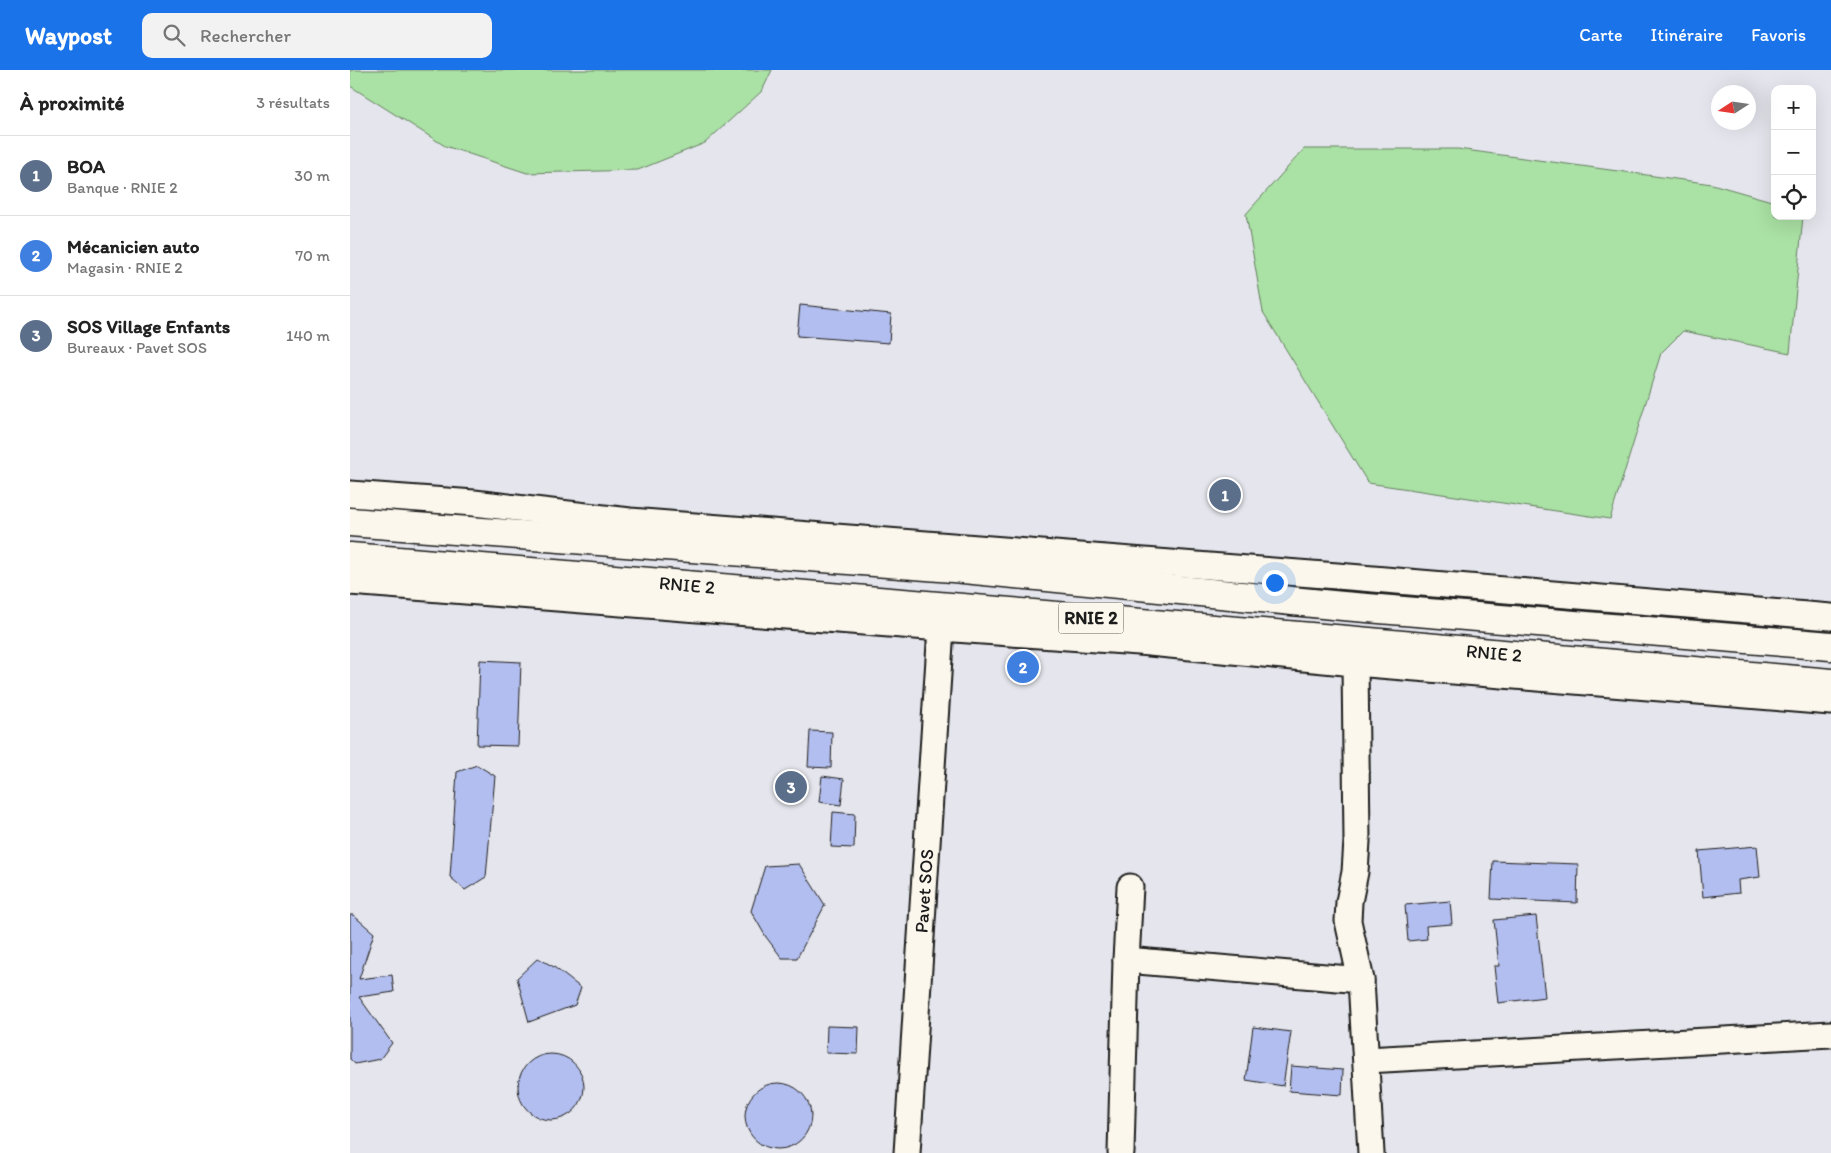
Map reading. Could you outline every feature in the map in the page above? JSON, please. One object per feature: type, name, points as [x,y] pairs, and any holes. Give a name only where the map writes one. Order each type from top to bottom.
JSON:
[{"type":"highway","name":"RNIE 2","points":[[350,522],[953,568],[1343,606],[1831,646]]},
{"type":"highway","name":"RNIE 2","points":[[350,557],[1317,637],[1831,683]]},
{"type":"street","points":[[350,494],[474,503],[630,521],[1337,576],[1831,617]]},
{"type":"street","points":[[350,582],[1139,642],[1355,663],[1831,702]]},
{"type":"street","name":"Pavet SOS","points":[[907,1153],[941,628]]},
{"type":"street","points":[[1355,663],[1357,841],[1348,922],[1361,980],[1371,1153]]},
{"type":"street","points":[[1121,1153],[1126,960],[1130,887]]},
{"type":"street","points":[[1126,960],[1361,980]]},
{"type":"street","points":[[1367,1060],[1831,1034]]},
{"type":"green space","points":[[350,70],[772,70],[762,91],[705,143],[638,170],[527,173],[445,146],[350,86]]},
{"type":"green space","points":[[1304,149],[1458,149],[1712,184],[1771,201],[1771,220],[1803,220],[1790,353],[1683,331],[1661,353],[1610,519],[1368,483],[1263,312],[1246,214]]},
{"type":"building","points":[[800,305],[891,314],[889,343],[797,336]]},
{"type":"building","points":[[480,660],[521,662],[518,746],[477,745]]},
{"type":"building","points":[[810,731],[832,732],[831,768],[808,767]]},
{"type":"building","points":[[477,765],[495,776],[486,877],[465,890],[450,877],[457,772]]},
{"type":"building","points":[[822,776],[844,779],[841,805],[819,802]]},
{"type":"building","points":[[833,812],[855,814],[854,848],[831,847]]},
{"type":"building","points":[[1757,846],[1760,877],[1738,880],[1739,893],[1703,897],[1699,851]]},
{"type":"building","points":[[1493,861],[1578,864],[1577,903],[1491,899]]},
{"type":"building","points":[[799,864],[825,905],[797,958],[782,958],[766,937],[751,911],[765,866]]},
{"type":"building","points":[[1450,901],[1452,924],[1426,926],[1427,939],[1408,941],[1405,905]]},
{"type":"building","points":[[350,915],[353,915],[374,933],[359,979],[392,975],[394,992],[359,997],[392,1043],[380,1059],[355,1064],[350,1059]]},
{"type":"building","points":[[1536,916],[1545,997],[1498,1003],[1494,966],[1499,966],[1494,920]]},
{"type":"building","points":[[538,958],[554,967],[581,988],[575,1005],[529,1022],[517,978]]},
{"type":"building","points":[[827,1026],[859,1027],[858,1054],[826,1053]]},
{"type":"building","points":[[1253,1027],[1291,1032],[1283,1086],[1246,1080]]},
{"type":"building","points":[[551,1054],[564,1057],[574,1064],[581,1074],[584,1087],[581,1100],[574,1110],[564,1117],[551,1120],[538,1117],[528,1110],[521,1100],[518,1087],[521,1074],[528,1064],[538,1057]]},
{"type":"building","points":[[1291,1066],[1343,1070],[1342,1095],[1289,1091]]},
{"type":"building","points":[[778,1083],[791,1086],[801,1093],[808,1103],[811,1116],[808,1129],[801,1139],[791,1146],[778,1149],[765,1146],[755,1139],[748,1129],[745,1116],[748,1103],[755,1093],[765,1086]]},
{"type":"place","name":"BOA","points":[[1225,495]]},
{"type":"place","name":"Mécanicien auto","points":[[1023,667]]},
{"type":"place","name":"SOS Village Enfants","points":[[791,787]]}]
